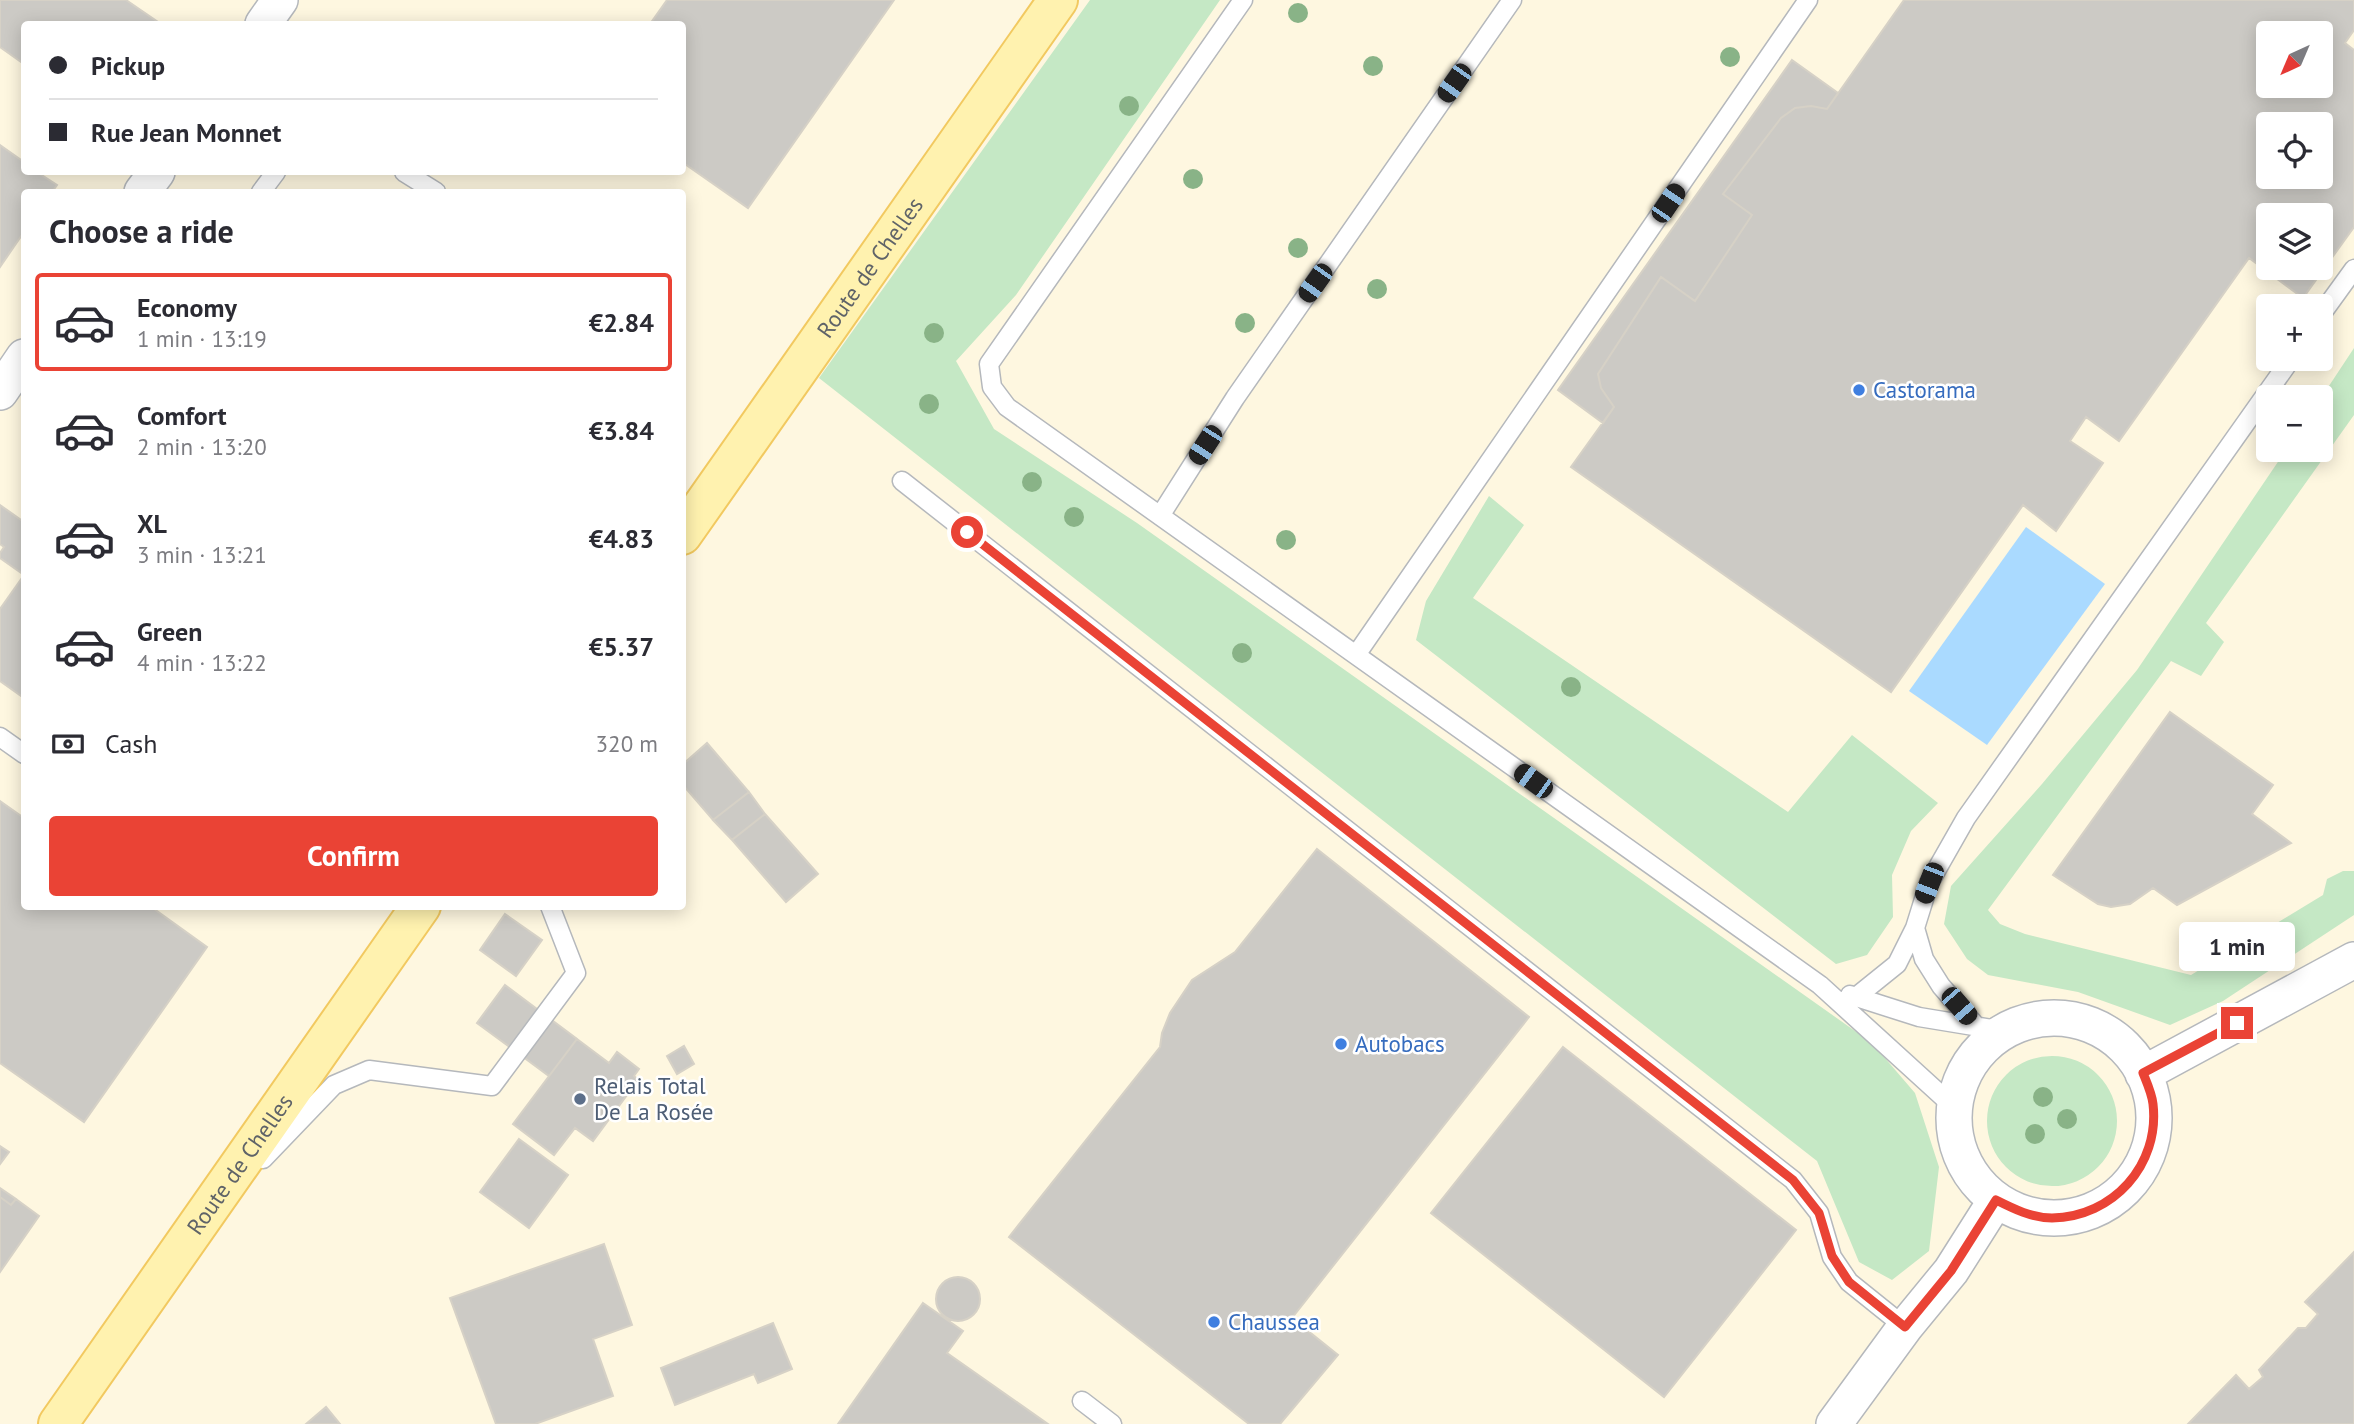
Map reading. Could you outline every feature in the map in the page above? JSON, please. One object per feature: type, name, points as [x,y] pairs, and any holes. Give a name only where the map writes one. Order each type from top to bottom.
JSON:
[{"type":"main road","name":"Route de Chelles","points":[[686,529],[1058,0]]},
{"type":"main road","name":"Route de Chelles","points":[[58,1424],[418,910]]},
{"type":"street","points":[[265,21],[280,0]]},
{"type":"street","points":[[0,392],[21,361]]},
{"type":"street","points":[[2143,1073],[2354,960]]},
{"type":"street","points":[[2067,1018],[2098,1028],[2124,1047],[2143,1073],[2153,1103],[2153,1133],[2144,1163],[2127,1188],[2104,1205],[2078,1216],[2050,1218],[2022,1213],[1996,1200],[1976,1182],[1962,1159],[1955,1133],[1954,1107],[1959,1084],[1970,1063],[1985,1045],[1990,1028],[2034,1020],[2067,1018]]},
{"type":"street","points":[[1834,1424],[1905,1327],[1951,1271],[1996,1200]]},
{"type":"lane","points":[[1243,0],[989,363],[992,387],[1007,407],[1820,985],[1954,1107]]},
{"type":"lane","points":[[1160,516],[1235,398],[1512,0]]},
{"type":"lane","points":[[1356,655],[1808,0]]},
{"type":"lane","points":[[409,175],[431,189]]},
{"type":"lane","points":[[2333,298],[2354,269]]},
{"type":"lane","points":[[1856,997],[1897,964],[1915,928],[1929,883],[1966,818],[2283,371]]},
{"type":"lane","points":[[902,481],[1793,1180],[1819,1213],[1832,1256],[1849,1282],[1905,1327]]},
{"type":"lane","points":[[0,737],[21,752]]},
{"type":"lane","points":[[188,1237],[334,1085],[369,1070],[492,1086],[576,974],[552,910]]},
{"type":"lane","points":[[1915,928],[1924,959],[1941,986],[1990,1028]]},
{"type":"lane","points":[[1820,985],[1919,1017],[1990,1028]]},
{"type":"lane","points":[[1082,1401],[1111,1424]]},
{"type":"shaded area","points":[[0,0],[2354,0],[2354,1424],[0,1424]]},
{"type":"green space","points":[[1090,0],[1220,0],[1016,295],[956,361],[994,429],[1137,523],[1872,1043],[1915,1093],[1939,1167],[1929,1251],[1892,1280],[1859,1262],[1817,1161],[819,378]]},
{"type":"green space","points":[[2354,348],[2354,415],[2333,445],[2333,385],[2330,385]]},
{"type":"green space","points":[[2278,462],[2321,462],[2206,623],[2224,642],[2201,676],[2171,661],[1988,910],[2000,924],[2025,934],[2191,975],[2323,895],[2327,879],[2343,871],[2354,871],[2354,915],[2223,1001],[2170,1025],[2078,992],[1988,975],[1967,959],[1944,924],[1951,886],[2042,784],[2137,670]]},
{"type":"green space","points":[[1489,496],[1524,525],[1473,598],[1788,812],[1852,735],[1938,803],[1911,831],[1892,875],[1893,917],[1867,955],[1836,964],[1416,640],[1426,601]]},
{"type":"green space","points":[[2052,1056],[2077,1061],[2098,1075],[2112,1096],[2117,1121],[2112,1146],[2098,1167],[2077,1181],[2052,1186],[2027,1181],[2006,1167],[1992,1146],[1987,1121],[1992,1096],[2006,1075],[2027,1061]]},
{"type":"water","points":[[2026,527],[2105,584],[1987,745],[1909,691]]},
{"type":"building","points":[[0,0],[126,0],[157,21],[21,21],[21,62],[0,47]]},
{"type":"building","points":[[667,0],[894,0],[748,208],[686,165],[686,21],[652,21]]},
{"type":"building","points":[[1904,0],[2354,0],[2354,30],[2345,43],[2354,50],[2354,227],[2333,256],[2333,203],[2256,203],[2256,263],[2249,258],[2119,441],[2086,417],[2070,441],[2103,463],[2056,531],[2023,505],[1891,692],[1571,467],[1614,407],[1601,388],[1598,374],[1661,277],[1695,301],[1752,215],[1723,194],[1781,118],[1795,108],[1811,106],[1827,109]]},
{"type":"building","points":[[1792,60],[1838,93],[1827,109],[1811,106],[1795,108],[1781,118],[1723,194],[1752,215],[1695,301],[1661,277],[1598,374],[1601,388],[1614,407],[1603,423],[1558,390]]},
{"type":"building","points":[[0,145],[21,160],[21,175],[42,175],[57,185],[54,189],[21,189],[21,236],[0,267]]},
{"type":"building","points":[[2279,280],[2316,280],[2306,294],[2298,294]]},
{"type":"building","points":[[0,505],[21,520],[21,573],[0,558],[4,547],[0,544]]},
{"type":"building","points":[[21,579],[21,696],[0,681],[0,609]]},
{"type":"building","points":[[2170,712],[2273,785],[2252,814],[2291,843],[2177,905],[2153,888],[2130,904],[2111,907],[2098,904],[2053,875]]},
{"type":"building","points":[[707,743],[749,792],[713,820],[686,789],[686,761]]},
{"type":"building","points":[[749,792],[765,814],[732,840],[713,820]]},
{"type":"building","points":[[0,801],[21,816],[21,910],[156,910],[207,947],[84,1122],[0,1063]]},
{"type":"building","points":[[765,814],[818,874],[786,902],[732,840]]},
{"type":"building","points":[[1317,849],[1529,1017],[1292,1318],[1338,1355],[1280,1424],[1249,1424],[1009,1237],[1160,1047],[1170,1013],[1192,980],[1235,952]]},
{"type":"building","points":[[505,914],[542,940],[516,976],[480,950]]},
{"type":"building","points":[[505,985],[577,1039],[549,1076],[477,1023]]},
{"type":"building","points":[[577,1039],[609,1063],[617,1052],[639,1069],[634,1076],[638,1080],[593,1141],[575,1128],[554,1155],[513,1124]]},
{"type":"building","points":[[684,1046],[694,1064],[677,1074],[667,1056]]},
{"type":"building","points":[[1563,1047],[1796,1230],[1664,1397],[1431,1213]]},
{"type":"building","points":[[519,1139],[568,1175],[529,1228],[480,1192]]},
{"type":"building","points":[[0,1146],[9,1152],[0,1164]]},
{"type":"building","points":[[0,1188],[16,1199],[11,1205],[0,1197]]},
{"type":"building","points":[[0,1197],[11,1205],[16,1199],[39,1216],[0,1272]]},
{"type":"building","points":[[604,1244],[632,1325],[593,1339],[613,1396],[535,1424],[496,1424],[450,1298]]},
{"type":"building","points":[[2354,1252],[2354,1424],[2188,1424],[2236,1375],[2249,1389],[2263,1377],[2259,1370],[2298,1328],[2306,1328],[2318,1314],[2305,1302]]},
{"type":"building","points":[[958,1277],[967,1278],[974,1283],[979,1290],[979,1308],[974,1315],[967,1320],[958,1321],[949,1320],[942,1315],[937,1308],[936,1299],[937,1290],[942,1283],[949,1278]]},
{"type":"building","points":[[923,1303],[963,1331],[947,1353],[1048,1424],[838,1424]]},
{"type":"building","points":[[773,1323],[792,1369],[758,1383],[754,1374],[675,1405],[661,1368]]},
{"type":"building","points":[[326,1407],[340,1424],[306,1424]]},
{"type":"place","name":"Castorama","points":[[1859,390]]},
{"type":"place","name":"Autobacs","points":[[1341,1044]]},
{"type":"place","name":"Relais Total De La Rosée","points":[[580,1099]]},
{"type":"place","name":"Chaussea","points":[[1214,1322]]},
{"type":"route","points":[[967,532],[1793,1180],[1819,1213],[1832,1256],[1849,1282],[1905,1327],[1951,1271],[1996,1200],[2022,1213],[2050,1218],[2078,1216],[2104,1205],[2127,1188],[2144,1163],[2153,1133],[2153,1103],[2143,1073],[2237,1023]]}]
